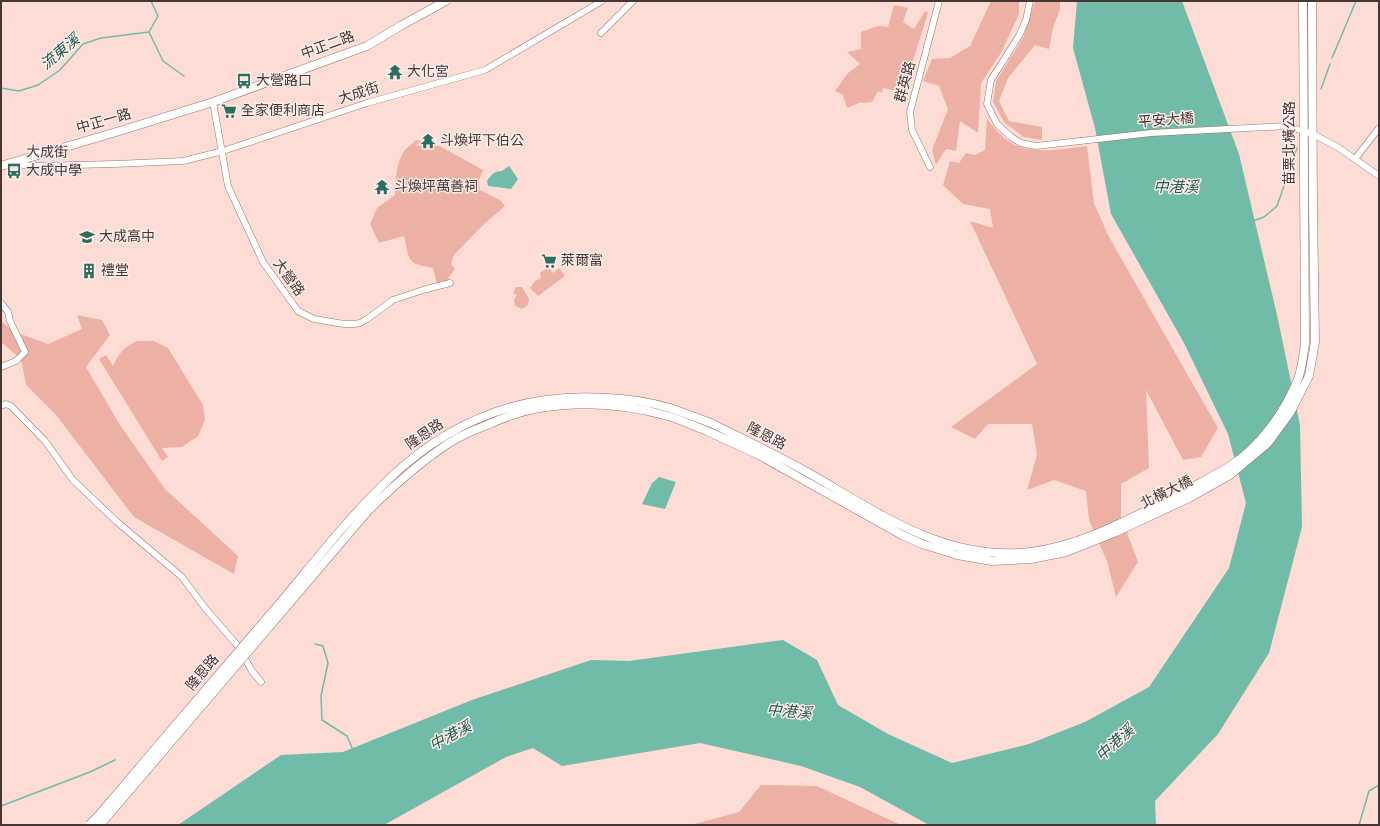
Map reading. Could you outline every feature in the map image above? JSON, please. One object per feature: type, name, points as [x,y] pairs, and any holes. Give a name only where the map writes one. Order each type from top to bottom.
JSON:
[{"type":"main road","name":"中正二路","points":[[213,102],[367,46],[446,1]]},
{"type":"main road","name":"苗栗北橫公路","points":[[1303,1],[1303,214],[1309,285]]},
{"type":"main road","name":"苗栗北橫公路","points":[[1309,285],[1313,134],[1312,1]]},
{"type":"main road","name":"中正一路","points":[[1,166],[12,164],[213,102]]},
{"type":"main road","name":"北橫大橋","points":[[903,531],[922,544],[957,555],[992,561],[1031,559],[1066,552],[1116,532],[1189,498],[1230,476],[1268,444],[1290,413],[1309,376],[1315,342],[1309,285]]},
{"type":"main road","name":"隆恩路","points":[[89,825],[352,517],[391,477],[418,454],[446,435],[475,420],[504,408],[536,400],[570,397],[628,399],[669,408],[709,427],[903,531]]},
{"type":"main road","name":"隆恩路","points":[[100,825],[368,511],[412,470],[450,442],[507,416],[537,408],[572,404],[626,408],[667,416],[709,427]]},
{"type":"street","name":"大成街","points":[[12,164],[35,166],[183,161],[223,151],[367,103],[484,70],[602,1]]},
{"type":"street","points":[[601,33],[633,1]]},
{"type":"street","name":"群英路","points":[[930,168],[912,130],[910,112],[939,1]]},
{"type":"street","name":"平安大橋","points":[[1030,1],[1026,20],[1019,36],[991,80],[987,104],[997,124],[1011,137],[1021,143],[1036,146],[1151,133],[1287,126],[1304,130],[1339,148],[1379,176]]},
{"type":"street","name":"大營路","points":[[213,102],[223,151],[228,186],[263,262],[298,311],[314,319],[344,324],[360,323],[393,300],[422,290],[450,283]]},
{"type":"street","points":[[1355,160],[1379,128]]},
{"type":"street","points":[[1,303],[8,312],[10,321],[25,352],[16,361],[1,367]]},
{"type":"street","points":[[1,406],[6,404],[11,406],[45,441],[73,480],[116,522],[182,577],[205,608],[237,645],[252,671],[261,682]]},
{"type":"shaded area","points":[[991,1],[1019,1],[1019,14],[1001,53],[981,83],[978,133],[960,121],[956,151],[946,149],[936,165],[932,150],[948,109],[939,86],[923,81],[932,59],[950,58],[970,46]]},
{"type":"shaded area","points":[[1035,1],[1060,1],[1060,9],[1053,28],[1049,49],[1035,45],[1008,78],[999,101],[1009,121],[1042,127],[1042,140],[1024,137],[1004,122],[993,102],[996,81],[1023,38]]},
{"type":"shaded area","points":[[894,5],[908,8],[903,22],[914,29],[925,11],[928,13],[903,92],[883,88],[882,93],[878,91],[872,102],[859,103],[847,108],[843,95],[835,91],[848,73],[860,64],[847,52],[861,49],[861,32],[878,26],[888,27]]},
{"type":"shaded area","points":[[987,119],[1001,135],[1020,147],[1054,150],[1087,146],[1094,203],[1108,235],[1218,428],[1201,457],[1183,460],[1146,390],[1149,468],[1121,484],[1121,517],[1138,562],[1116,597],[1107,561],[1089,520],[1086,491],[1054,480],[1027,490],[1037,455],[1032,424],[988,424],[975,439],[951,427],[1037,364],[970,221],[993,228],[990,209],[963,204],[943,185],[950,161],[959,163],[966,153],[975,155],[985,150]]},
{"type":"shaded area","points":[[416,140],[436,144],[483,170],[479,180],[480,190],[500,200],[505,206],[484,224],[454,255],[451,264],[455,269],[449,277],[449,281],[437,284],[433,268],[418,265],[411,260],[407,251],[404,236],[379,243],[370,224],[377,208],[395,195],[399,161],[404,151]]},
{"type":"shaded area","points":[[548,267],[553,273],[559,268],[565,276],[538,296],[530,288],[535,281],[541,278],[540,273]]},
{"type":"shaded area","points":[[516,287],[522,287],[529,299],[528,305],[522,309],[515,306],[514,299],[517,295],[513,293]]},
{"type":"shaded area","points":[[77,315],[102,320],[110,335],[86,367],[120,425],[165,489],[238,556],[234,574],[134,517],[56,415],[26,385],[21,359],[1,342],[1,321],[15,332],[48,344],[82,329]]},
{"type":"shaded area","points":[[137,341],[154,341],[168,348],[203,405],[205,420],[198,436],[182,447],[162,448],[168,457],[162,461],[99,359],[106,355],[113,366],[122,351]]},
{"type":"shaded area","points":[[761,785],[817,786],[901,825],[691,825],[739,812]]},
{"type":"water","name":"中港溪","points":[[1077,1],[1182,1],[1239,154],[1277,315],[1300,425],[1302,527],[1269,653],[1218,734],[1155,801],[1156,825],[929,825],[860,787],[801,766],[700,743],[562,766],[533,748],[506,757],[384,825],[178,825],[281,755],[343,752],[472,700],[591,660],[629,661],[783,640],[817,660],[838,705],[888,734],[952,763],[1029,744],[1085,722],[1149,687],[1229,568],[1246,503],[1228,434],[1184,343],[1111,214],[1095,128],[1073,48]]},
{"type":"water","points":[[509,166],[518,179],[511,189],[488,186],[487,181],[491,175],[502,171]]},
{"type":"water","points":[[659,477],[676,482],[665,509],[642,504],[652,483]]},
{"type":"waterway","name":"流東溪","points":[[1,88],[19,91],[38,85],[60,70],[83,44],[101,38],[149,32],[158,16],[151,1]]},
{"type":"waterway","points":[[1332,58],[1356,1]]},
{"type":"waterway","points":[[149,32],[163,61],[184,76]]},
{"type":"waterway","points":[[1321,89],[1330,64]]},
{"type":"waterway","points":[[1253,221],[1264,217],[1277,206],[1297,148]]},
{"type":"waterway","points":[[315,644],[323,646],[328,663],[321,696],[322,720],[347,736],[353,750]]},
{"type":"waterway","points":[[1,806],[90,772],[115,760]]},
{"type":"waterway","points":[[1359,825],[1369,791],[1379,785]]},
{"type":"place","name":"大化宮","points":[[395,72]]},
{"type":"place","name":"大營路口","points":[[244,81]]},
{"type":"place","name":"全家便利商店","points":[[229,111]]},
{"type":"place","name":"斗煥坪下伯公","points":[[428,141]]},
{"type":"place","name":"大成中學","points":[[14,171]]},
{"type":"place","name":"斗煥坪萬善祠","points":[[382,187]]},
{"type":"place","name":"大成高中","points":[[87,237]]},
{"type":"place","name":"萊爾富","points":[[549,261]]},
{"type":"place","name":"禮堂","points":[[89,271]]}]
